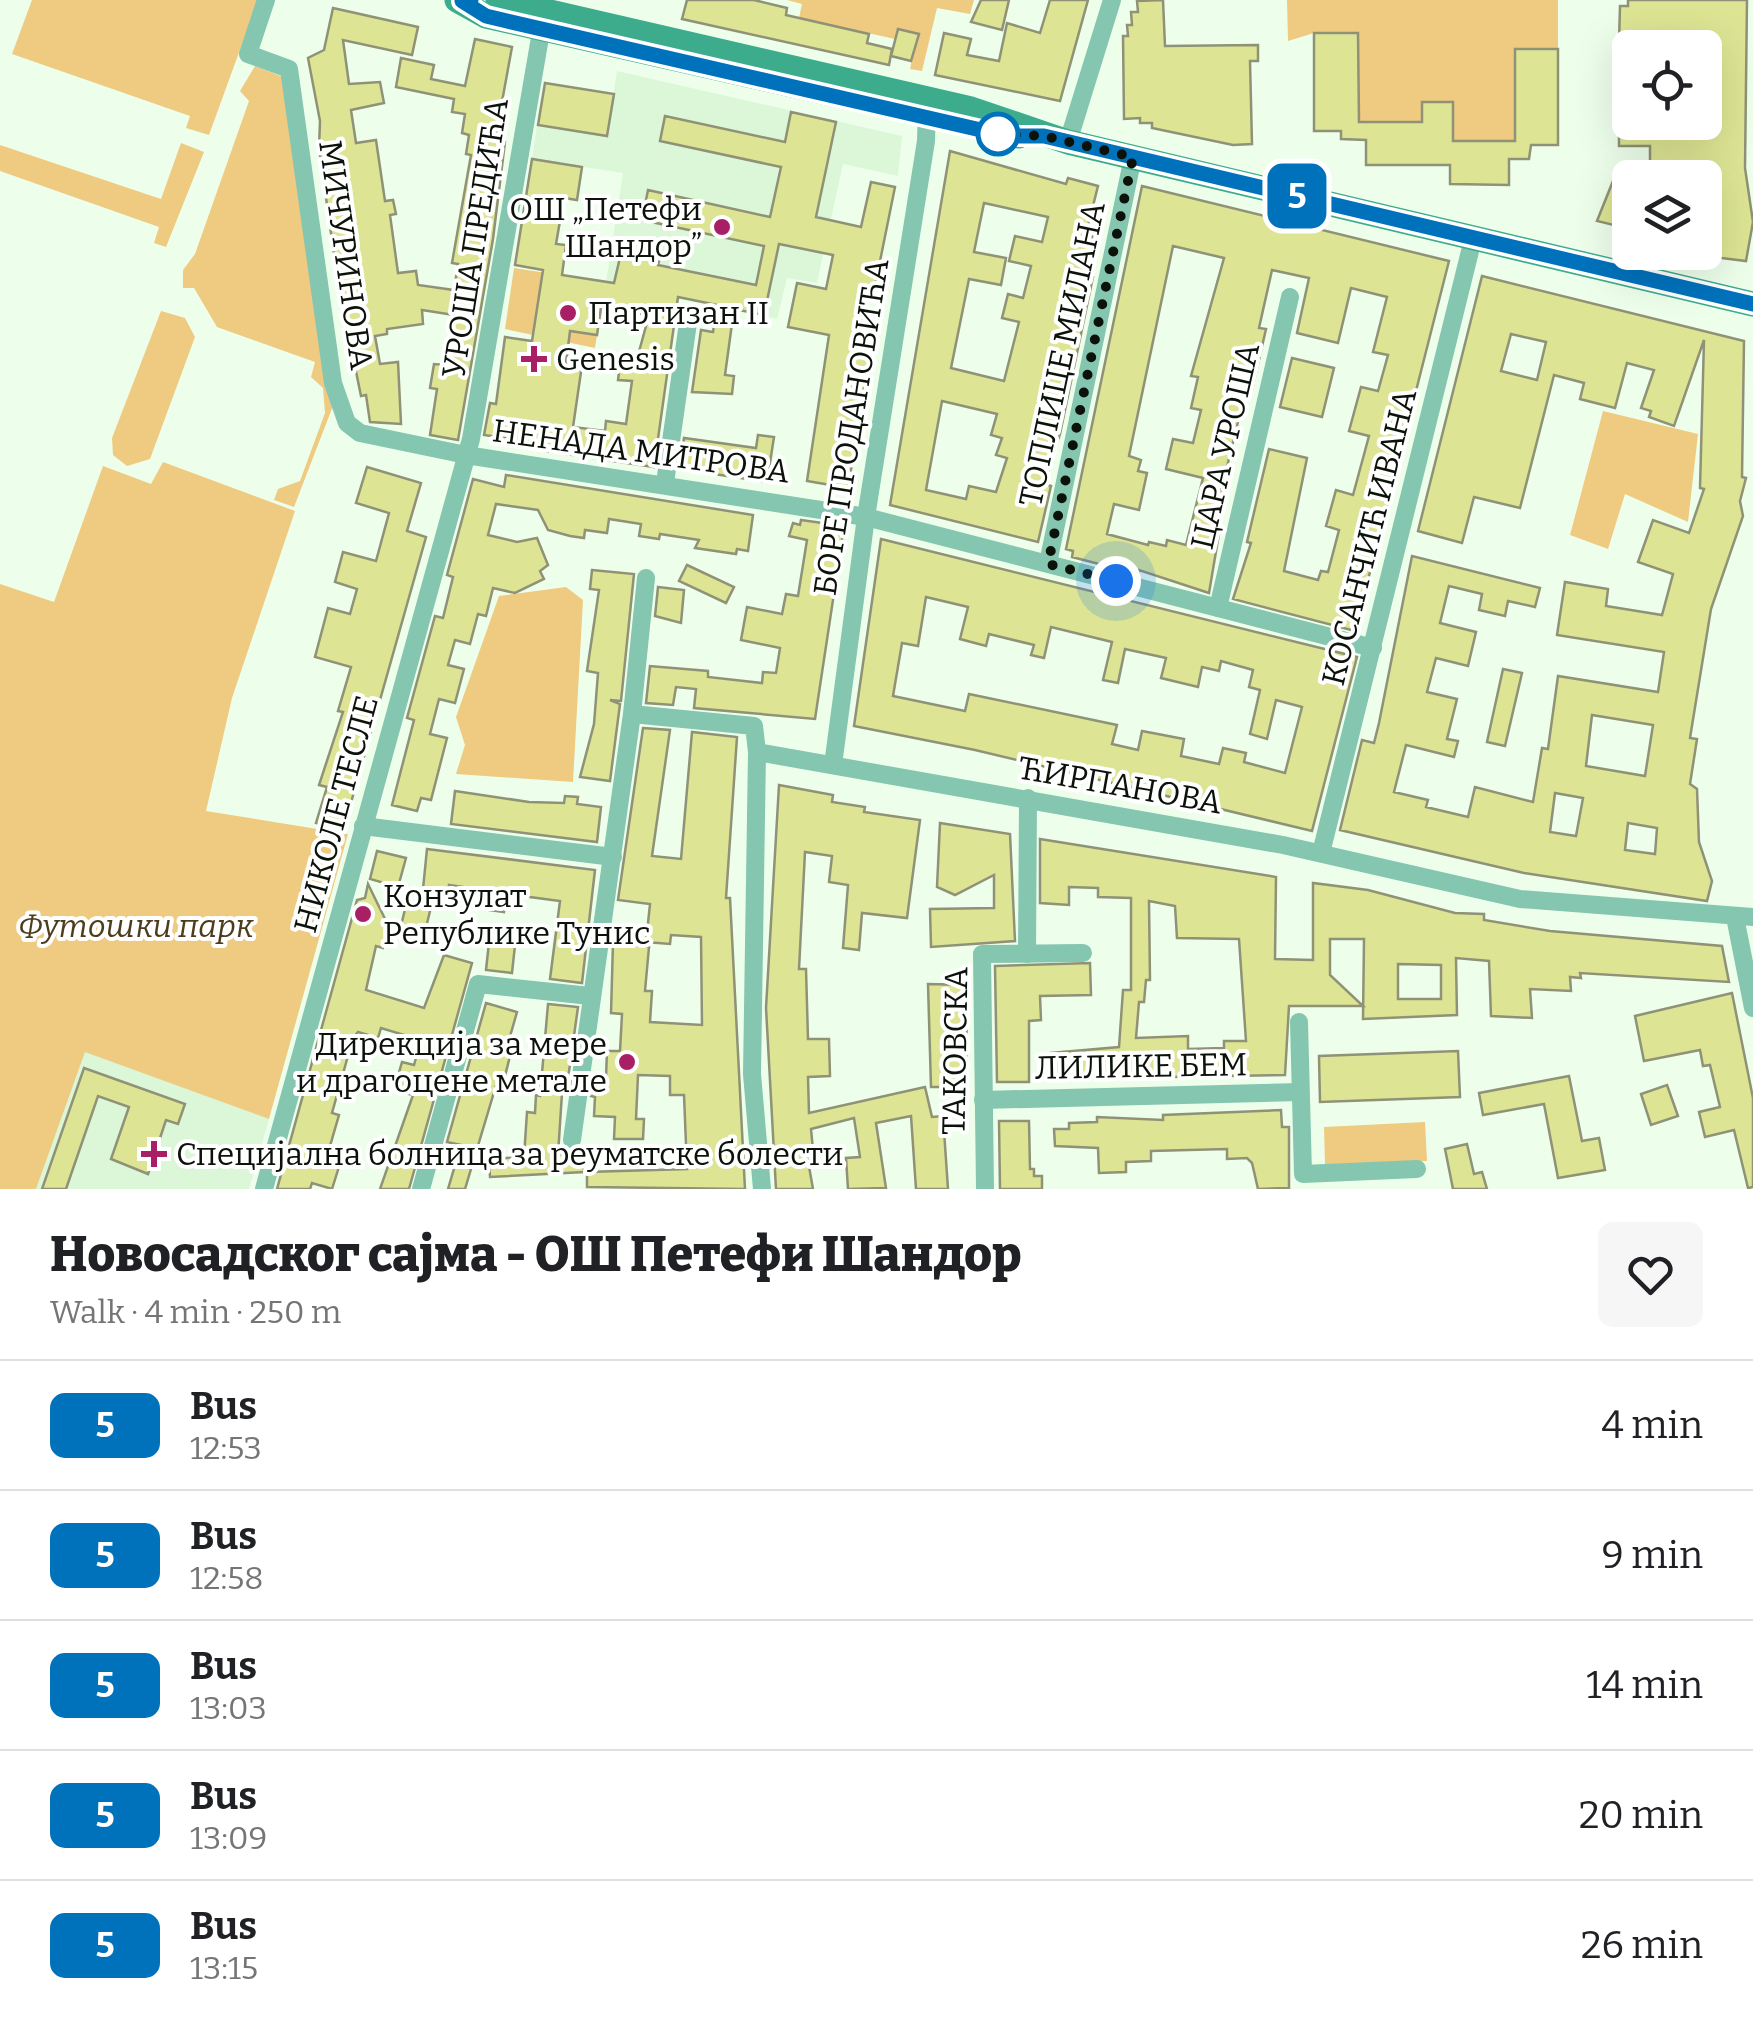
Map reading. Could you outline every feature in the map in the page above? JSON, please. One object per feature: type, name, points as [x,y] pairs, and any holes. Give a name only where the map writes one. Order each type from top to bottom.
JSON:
[{"type":"street","name":"МИЧУРИНОВА","points":[[266,0],[248,54],[289,69],[340,409],[347,423],[376,440],[466,455]]},
{"type":"street","points":[[460,0],[471,0]]},
{"type":"street","points":[[460,0],[486,16],[544,13]]},
{"type":"street","points":[[498,0],[928,109],[1010,119],[1056,139],[1474,234],[1753,304]]},
{"type":"street","points":[[1056,139],[1112,0]]},
{"type":"street","name":"УРОША ПРЕДИЋА","points":[[466,455],[481,392],[544,13]]},
{"type":"street","name":"БОРЕ ПРОДАНОВИЋА","points":[[833,765],[928,109]]},
{"type":"street","name":"ТОПЛИЦЕ МИЛАНА","points":[[1048,564],[1133,157]]},
{"type":"street","name":"КОСАНЧИЋ ИВАНА","points":[[1321,853],[1474,234]]},
{"type":"street","name":"ЦАРА УРОША","points":[[1218,608],[1290,296]]},
{"type":"street","points":[[664,483],[689,316]]},
{"type":"street","name":"НЕНАДА МИТРОВА","points":[[466,455],[866,517],[1373,648]]},
{"type":"street","name":"НИКОЛЕ ТЕСЛЕ","points":[[264,1189],[466,455]]},
{"type":"street","points":[[572,1140],[632,714],[646,578]]},
{"type":"street","points":[[632,714],[754,726],[757,752],[752,1035],[762,1189]]},
{"type":"street","name":"ЋИРПАНОВА","points":[[757,752],[1321,853],[1520,899],[1744,917]]},
{"type":"street","points":[[1027,954],[1028,798]]},
{"type":"street","points":[[363,826],[613,856]]},
{"type":"street","points":[[1744,917],[1753,1008]]},
{"type":"street","name":"ТАКОВСКА","points":[[985,1189],[982,954],[1083,953]]},
{"type":"street","points":[[421,1189],[478,984],[590,996]]},
{"type":"street","points":[[1298,1022],[1303,1174],[1417,1169]]},
{"type":"street","name":"ЛИЛИКЕ БЕМ","points":[[983,1100],[1300,1092]]},
{"type":"shaded area","name":"ОШ „Петефи Шандор”","points":[[617,71],[902,136],[898,176],[843,164],[817,283],[787,278],[777,319],[606,282],[623,173],[532,159],[537,125],[607,136]]},
{"type":"shaded area","name":"Специјална болница за реуматске болести","points":[[85,1051],[269,1119],[249,1189],[36,1189]]},
{"type":"green space","points":[[32,0],[258,0],[209,135],[186,128],[190,116],[12,54]]},
{"type":"green space","points":[[787,0],[974,0],[970,14],[937,8],[922,71],[910,69],[918,34],[898,29],[895,39],[799,18],[802,4]]},
{"type":"green space","points":[[1287,0],[1558,0],[1558,49],[1515,50],[1515,141],[1453,141],[1452,102],[1423,102],[1423,122],[1359,122],[1358,34],[1314,33],[1288,41]]},
{"type":"green space","points":[[255,66],[283,77],[333,406],[294,507],[274,500],[278,489],[300,481],[325,413],[323,388],[311,377],[315,362],[217,327],[194,288],[183,288],[183,270],[195,254],[249,101],[240,91]]},
{"type":"green space","points":[[181,143],[204,152],[166,247],[154,243],[159,227],[0,171],[0,145],[161,199]]},
{"type":"green space","points":[[514,268],[605,282],[595,348],[505,329]]},
{"type":"green space","points":[[161,311],[185,318],[195,337],[150,459],[127,466],[113,455],[112,438]]},
{"type":"green space","points":[[1603,411],[1698,434],[1688,522],[1625,494],[1608,549],[1570,535]]},
{"type":"green space","name":"Футошки парк","points":[[163,462],[295,511],[232,698],[206,811],[348,834],[269,1119],[85,1052],[36,1189],[0,1189],[0,584],[54,602],[103,466],[151,484]]},
{"type":"green space","points":[[566,587],[583,600],[573,782],[456,774],[465,745],[456,717],[499,596]]},
{"type":"green space","points":[[1425,1122],[1427,1161],[1325,1165],[1324,1127]]},
{"type":"building","points":[[687,0],[754,0],[787,8],[786,15],[869,34],[867,43],[892,49],[889,65],[682,19]]},
{"type":"building","points":[[981,0],[1009,0],[1002,30],[971,22]]},
{"type":"building","points":[[1050,0],[1088,0],[1060,101],[935,75],[944,33],[971,39],[967,55],[999,61],[1007,23],[1040,33]]},
{"type":"building","points":[[1163,0],[1165,46],[1258,45],[1258,61],[1250,61],[1252,144],[1233,145],[1152,128],[1152,123],[1140,123],[1140,118],[1124,119],[1123,36],[1128,36],[1127,25],[1132,25],[1131,12],[1138,12],[1137,1]]},
{"type":"building","points":[[1628,0],[1747,0],[1745,168],[1753,222],[1746,261],[1722,258],[1722,160],[1650,160],[1650,146],[1619,146],[1619,140],[1722,140],[1722,30],[1619,30],[1620,6],[1628,6]]},
{"type":"building","points":[[333,8],[418,27],[412,55],[343,40],[349,84],[380,82],[384,103],[351,110],[356,143],[376,140],[385,201],[393,200],[396,214],[390,215],[398,273],[416,271],[418,285],[454,290],[458,264],[452,263],[471,155],[466,154],[469,135],[462,133],[465,114],[452,112],[454,99],[396,87],[401,58],[434,65],[431,79],[465,86],[475,39],[512,47],[495,140],[505,142],[493,239],[458,440],[430,435],[437,389],[430,388],[434,364],[445,365],[454,315],[422,310],[423,324],[387,329],[387,334],[375,336],[380,364],[398,362],[401,424],[370,422],[366,395],[361,396],[338,283],[319,148],[320,121],[308,58],[324,50]]},
{"type":"building","points":[[898,29],[919,34],[911,61],[891,56]]},
{"type":"building","points":[[1314,33],[1358,33],[1359,122],[1422,122],[1422,102],[1453,102],[1453,141],[1515,141],[1515,49],[1558,49],[1558,145],[1531,145],[1529,159],[1509,159],[1509,185],[1450,184],[1450,165],[1366,165],[1366,140],[1341,139],[1341,131],[1314,131]]},
{"type":"building","points":[[545,83],[614,94],[607,136],[538,125]]},
{"type":"building","points":[[791,112],[836,122],[816,217],[861,227],[871,182],[895,187],[858,346],[867,347],[869,358],[848,488],[807,481],[829,335],[788,327],[797,283],[826,289],[833,255],[779,244],[764,315],[734,309],[725,375],[734,376],[732,394],[692,392],[701,330],[713,332],[717,305],[678,297],[654,467],[545,451],[546,444],[484,435],[490,403],[496,404],[505,337],[532,341],[543,270],[515,265],[532,159],[582,167],[577,200],[564,198],[556,244],[566,245],[562,275],[614,283],[622,249],[660,258],[658,265],[756,285],[764,246],[642,220],[648,190],[770,217],[781,167],[660,141],[665,116],[785,142]],"holes":[[[601,308],[649,315],[637,359],[621,357],[618,380],[632,381],[626,424],[606,421],[605,431],[573,427],[582,365],[566,363],[570,331],[597,335]]]},
{"type":"building","points":[[950,151],[1066,184],[1068,178],[1098,186],[1087,230],[1094,232],[1090,244],[1094,245],[1086,275],[1093,277],[1060,434],[1044,484],[1051,486],[1038,542],[890,505]],"holes":[[[984,203],[1048,217],[1042,242],[1015,236],[1009,261],[1031,266],[1023,298],[1008,294],[1002,318],[1019,322],[1004,381],[951,368],[969,279],[1001,285],[1006,258],[974,252]],[[942,401],[997,414],[991,435],[1002,438],[996,455],[1007,458],[996,492],[969,486],[966,499],[926,490]]]},
{"type":"building","points":[[1612,184],[1612,225],[1597,221]]},
{"type":"building","points":[[1142,186],[1449,261],[1355,631],[1233,599],[1251,543],[1247,542],[1269,449],[1307,458],[1284,571],[1318,580],[1321,571],[1328,572],[1339,530],[1326,526],[1336,490],[1353,495],[1369,436],[1349,431],[1361,387],[1378,391],[1388,355],[1373,352],[1387,297],[1351,288],[1338,343],[1297,333],[1309,278],[1272,270],[1259,328],[1266,329],[1252,390],[1246,389],[1214,520],[1221,522],[1209,593],[1139,570],[1138,574],[1072,557],[1073,551],[1066,549]],"holes":[[[1173,246],[1224,258],[1191,376],[1198,377],[1191,408],[1201,410],[1193,443],[1173,439],[1166,469],[1203,478],[1186,545],[1167,540],[1166,546],[1149,542],[1148,545],[1107,534],[1114,504],[1139,510],[1147,473],[1138,471],[1141,460],[1129,456]]]},
{"type":"building","points":[[1482,276],[1744,341],[1742,477],[1746,478],[1740,501],[1743,516],[1711,609],[1690,738],[1697,739],[1690,784],[1697,789],[1699,842],[1712,881],[1707,901],[1524,873],[1340,830],[1362,740],[1374,743],[1412,556],[1540,588],[1535,607],[1508,601],[1505,616],[1479,610],[1482,594],[1449,586],[1440,623],[1476,632],[1468,666],[1436,658],[1427,692],[1457,699],[1447,739],[1458,741],[1454,757],[1406,745],[1394,792],[1428,800],[1426,807],[1468,817],[1475,787],[1533,802],[1542,748],[1548,749],[1558,676],[1658,692],[1664,652],[1557,635],[1565,582],[1608,589],[1606,606],[1662,615],[1673,574],[1638,562],[1653,520],[1689,533],[1704,489],[1700,488],[1704,340],[1674,426],[1649,417],[1651,411],[1641,408],[1654,370],[1627,363],[1615,408],[1580,399],[1584,383],[1554,375],[1520,508],[1474,497],[1462,543],[1418,531]],"holes":[[[1511,334],[1546,342],[1537,380],[1501,371]],[[1592,715],[1653,725],[1645,776],[1586,766]],[[1555,793],[1583,798],[1576,836],[1550,832]],[[1628,823],[1657,828],[1655,854],[1625,850]]]},
{"type":"building","points":[[1292,358],[1334,368],[1322,417],[1280,407]]},
{"type":"building","points":[[758,435],[774,437],[767,482],[680,469],[684,438],[756,448]]},
{"type":"building","points":[[367,467],[421,483],[407,531],[426,537],[343,831],[316,823],[327,787],[319,785],[343,712],[338,711],[351,667],[315,657],[328,608],[350,614],[357,589],[335,582],[343,552],[376,561],[389,513],[356,503]]},
{"type":"building","points":[[506,475],[753,515],[748,551],[737,549],[736,554],[695,548],[699,540],[660,534],[659,539],[639,536],[641,524],[609,519],[607,533],[585,530],[584,538],[570,536],[548,530],[538,510],[496,504],[488,535],[517,542],[537,538],[548,565],[540,571],[544,579],[515,593],[493,588],[486,616],[478,614],[470,644],[455,640],[448,665],[464,669],[455,703],[439,699],[430,734],[447,738],[431,800],[421,798],[417,811],[392,805],[414,720],[407,718],[435,616],[443,618],[453,577],[447,575],[473,479],[504,487]]},
{"type":"building","points":[[801,520],[837,525],[835,532],[843,534],[815,719],[694,708],[696,689],[676,687],[673,705],[646,703],[650,666],[708,671],[708,677],[762,683],[763,672],[776,673],[780,648],[741,640],[747,607],[782,614],[786,594],[798,596],[807,540],[789,536],[793,523],[800,525]]},
{"type":"building","points":[[881,539],[1357,657],[1312,831],[975,750],[854,726]],"holes":[[[926,597],[968,607],[960,639],[986,646],[989,634],[1034,645],[1031,655],[1044,658],[1051,627],[1112,642],[1103,680],[1118,683],[1125,649],[1166,658],[1161,678],[1198,687],[1202,667],[1219,671],[1221,661],[1253,670],[1249,687],[1260,690],[1250,734],[1267,739],[1276,700],[1302,707],[1285,773],[1244,762],[1246,753],[1223,748],[1219,764],[1181,756],[1184,739],[1142,731],[1138,750],[1112,744],[1117,725],[969,694],[965,711],[893,696],[902,643],[918,646]]]},
{"type":"building","points":[[687,565],[734,587],[726,603],[679,581]]},
{"type":"building","points":[[592,570],[634,574],[621,701],[610,700],[620,704],[610,781],[580,777],[594,724],[598,673],[587,671],[599,590],[590,589]]},
{"type":"building","points":[[658,587],[684,590],[681,623],[655,616]]},
{"type":"building","points":[[1503,669],[1522,673],[1505,746],[1487,742]]},
{"type":"building","points":[[643,728],[670,730],[652,856],[681,859],[692,732],[737,737],[726,898],[730,898],[745,1189],[587,1187],[587,1172],[687,1169],[684,1095],[670,1095],[670,1076],[638,1075],[636,1119],[644,1119],[643,1139],[614,1139],[615,1117],[594,1116],[595,1097],[591,1096],[594,1077],[606,1077],[607,1051],[620,1051],[622,1014],[611,1013],[613,943],[649,947],[645,991],[652,991],[650,1022],[702,1025],[701,937],[671,935],[670,944],[646,942],[650,904],[618,900]]},
{"type":"building","points":[[779,785],[833,795],[832,802],[865,807],[864,812],[920,820],[907,918],[862,913],[859,950],[843,948],[848,885],[829,882],[832,856],[805,852],[799,969],[806,969],[808,1039],[829,1039],[830,1076],[808,1077],[809,1113],[925,1087],[932,1117],[943,1116],[948,1189],[916,1189],[911,1116],[876,1123],[886,1188],[848,1189],[846,1158],[860,1157],[854,1118],[811,1129],[814,1160],[808,1161],[813,1189],[776,1189],[766,1008]]},
{"type":"building","points":[[455,791],[529,802],[564,803],[565,796],[578,797],[577,804],[601,807],[597,842],[451,824]]},
{"type":"building","points":[[940,823],[1010,834],[1015,941],[931,947],[930,909],[994,908],[994,875],[955,895],[937,887]]},
{"type":"building","points":[[1040,839],[1276,877],[1275,959],[1313,960],[1313,883],[1368,890],[1455,913],[1484,914],[1484,920],[1550,931],[1722,946],[1729,982],[1580,973],[1581,978],[1570,977],[1571,991],[1530,989],[1532,1018],[1491,1016],[1489,961],[1456,958],[1457,1015],[1363,1019],[1364,939],[1330,939],[1330,975],[1363,1006],[1289,1006],[1285,1075],[1052,1079],[1051,1053],[1119,1047],[1123,990],[1131,990],[1131,898],[1098,897],[1098,888],[1069,887],[1069,905],[1040,903]],"holes":[[[1149,901],[1175,906],[1177,938],[1239,939],[1246,1041],[1224,1041],[1224,1048],[1188,1049],[1188,1036],[1136,1038],[1139,1002],[1144,1002],[1146,980],[1150,980]],[[1398,964],[1441,965],[1441,999],[1398,999]]]},
{"type":"building","points":[[427,849],[595,870],[582,983],[550,979],[560,901],[507,894],[504,912],[489,910],[491,891],[449,885],[449,891],[423,889]]},
{"type":"building","points":[[377,851],[406,858],[398,887],[370,879]]},
{"type":"building","points":[[368,884],[389,927],[383,948],[376,946],[366,990],[424,1008],[444,955],[472,963],[409,1189],[380,1189],[413,1095],[394,1090],[402,1062],[414,1065],[421,1040],[381,1028],[378,1038],[358,1032],[353,1038],[332,1113],[339,1115],[328,1153],[342,1157],[332,1189],[312,1183],[310,1189],[277,1189],[357,900],[365,898]]},
{"type":"building","points":[[407,901],[431,907],[423,940],[399,934]]},
{"type":"building","points":[[490,933],[516,936],[512,973],[486,970]]},
{"type":"building","points":[[1090,963],[1091,995],[1040,996],[1041,1020],[1029,1021],[1029,1082],[997,1082],[995,966]]},
{"type":"building","points":[[928,984],[967,985],[966,1087],[931,1087]]},
{"type":"building","points":[[1732,993],[1753,1098],[1753,1187],[1748,1188],[1734,1130],[1705,1137],[1699,1112],[1720,1107],[1710,1065],[1703,1066],[1700,1050],[1644,1061],[1635,1016]]},
{"type":"building","points":[[486,1003],[517,1012],[507,1047],[512,1048],[504,1080],[498,1079],[465,1189],[448,1189],[461,1145],[447,1142]]},
{"type":"building","points":[[548,1004],[578,1007],[566,1093],[562,1093],[558,1155],[583,1154],[584,1172],[490,1177],[489,1159],[524,1157],[527,1112],[535,1113],[536,1095],[540,1096]]},
{"type":"building","points":[[1458,1051],[1460,1097],[1320,1102],[1319,1056]]},
{"type":"building","points":[[84,1068],[185,1104],[178,1124],[166,1120],[148,1174],[111,1159],[129,1107],[98,1096],[66,1189],[42,1189]]},
{"type":"building","points":[[1569,1076],[1582,1141],[1599,1138],[1605,1170],[1558,1178],[1544,1104],[1483,1115],[1479,1093]]},
{"type":"building","points":[[1667,1085],[1678,1116],[1651,1125],[1641,1094]]},
{"type":"building","points":[[1281,1110],[1282,1127],[1289,1127],[1289,1188],[1258,1189],[1252,1163],[1247,1158],[1227,1159],[1227,1149],[1151,1151],[1151,1161],[1126,1162],[1126,1172],[1099,1173],[1098,1148],[1055,1146],[1054,1129],[1069,1129],[1069,1123],[1097,1122],[1097,1117],[1163,1120],[1163,1115]]},
{"type":"building","points":[[999,1121],[1029,1121],[1030,1169],[1034,1169],[1034,1176],[1042,1176],[1042,1189],[1000,1189]]},
{"type":"building","points":[[1467,1144],[1474,1174],[1482,1172],[1487,1189],[1453,1189],[1445,1149]]},
{"type":"bus line","name":"5","points":[[471,0],[462,1],[486,16],[507,21],[1007,136],[1044,136],[1474,234],[1753,304]]},
{"type":"place","name":"ОШ „Петефи Шандор”","points":[[722,227]]},
{"type":"place","name":"Партизан II","points":[[568,313]]},
{"type":"place","name":"Genesis","points":[[534,359]]},
{"type":"place","name":"Конзулат Републике Тунис","points":[[363,914]]},
{"type":"place","name":"Дирекција за мере и драгоцене метале","points":[[627,1062]]},
{"type":"place","name":"Специјална болница за реуматске болести","points":[[154,1154]]},
{"type":"route","points":[[998,134],[1044,136],[1133,157],[1048,564],[1116,581]]}]
